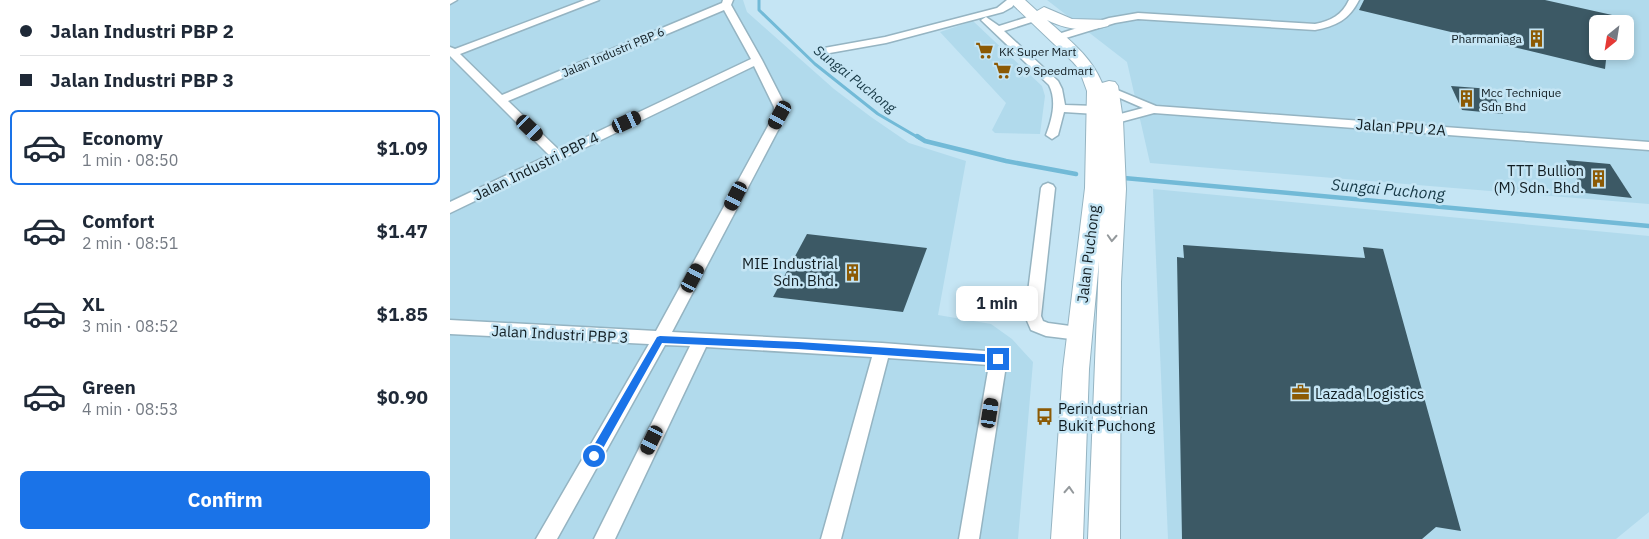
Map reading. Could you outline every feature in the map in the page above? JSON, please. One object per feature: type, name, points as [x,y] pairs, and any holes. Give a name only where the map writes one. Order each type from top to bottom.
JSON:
[{"type":"main road","name":"Jalan Puchong","points":[[1016,0],[1035,11],[1062,36],[1087,68],[1096,91],[1096,110],[1105,161],[1109,302],[1104,539]]},
{"type":"main road","points":[[1035,11],[1070,25],[1082,26],[1102,23]]},
{"type":"main road","points":[[1086,49],[1084,43],[1087,38],[1102,23]]},
{"type":"main road","name":"Jalan Puchong","points":[[1062,36],[1086,49],[1100,65],[1106,76],[1110,90],[1113,120],[1105,161]]},
{"type":"main road","name":"Jalan Puchong","points":[[1067,539],[1079,333],[1106,189]]},
{"type":"street","points":[[558,156],[451,51],[594,0]]},
{"type":"street","points":[[824,51],[886,40],[1000,10],[1009,5],[1012,0]]},
{"type":"street","points":[[1062,36],[1102,23],[1138,16],[1315,27],[1342,18],[1348,12],[1354,0]]},
{"type":"street","points":[[546,539],[660,339],[780,115],[780,108],[727,2]]},
{"type":"street","name":"Jalan Industri PBP 6","points":[[501,100],[727,2]]},
{"type":"street","points":[[1000,10],[1035,11]]},
{"type":"street","points":[[997,30],[1035,11]]},
{"type":"street","points":[[986,20],[1054,82],[1059,91],[1058,108],[1052,135]]},
{"type":"street","name":"Jalan Industri PBP 4","points":[[450,208],[757,60]]},
{"type":"street","points":[[1110,90],[1154,109]]},
{"type":"street","points":[[1058,108],[1096,110]]},
{"type":"street","points":[[1113,120],[1154,109]]},
{"type":"street","name":"Jalan PPU 2A","points":[[1154,109],[1649,146]]},
{"type":"street","points":[[1048,188],[1033,316],[1037,325],[1046,329],[1079,333]]},
{"type":"street","name":"Jalan Industri PBP 3","points":[[450,327],[882,350],[998,359],[970,539]]},
{"type":"street","points":[[604,539],[701,341]]},
{"type":"street","points":[[830,539],[882,350]]},
{"type":"shaded area","points":[[450,0],[743,0],[747,12],[834,89],[871,117],[909,143],[966,161],[938,315],[991,324],[1012,339],[1033,362],[1018,539],[450,539]]},
{"type":"shaded area","points":[[1047,0],[1649,0],[1649,204],[1150,163],[1127,62]]},
{"type":"shaded area","points":[[973,21],[1042,86],[1045,96],[1040,134],[995,133],[992,130],[1006,103],[940,32]]},
{"type":"shaded area","points":[[1153,189],[1649,236],[1649,512],[1616,539],[1168,539]]},
{"type":"building","name":"Pharmaniaga","points":[[1364,0],[1545,0],[1612,15],[1589,15],[1589,60],[1606,60],[1605,69],[1359,10]]},
{"type":"building","points":[[1451,86],[1491,89],[1503,114],[1462,110]]},
{"type":"building","name":"TTT Bullion (M) Sdn. Bhd.","points":[[1566,160],[1610,164],[1632,198],[1585,193]]},
{"type":"building","name":"MIE Industrial Sdn. Bhd.","points":[[807,234],[927,248],[903,312],[773,297]]},
{"type":"building","name":"Lazada Logistics","points":[[1183,245],[1365,258],[1363,247],[1383,249],[1461,531],[1436,527],[1422,539],[1182,539],[1177,257],[1184,258]]},
{"type":"waterway","name":"Sungai Puchong","points":[[759,0],[759,10],[815,64],[878,114],[919,138]]},
{"type":"waterway","name":"Sungai Puchong","points":[[917,136],[925,141],[1006,161],[1076,174]]},
{"type":"waterway","name":"Sungai Puchong","points":[[1124,178],[1649,226]]},
{"type":"place","name":"Pharmaniaga","points":[[1536,38]]},
{"type":"place","name":"KK Super Mart","points":[[985,51]]},
{"type":"place","name":"99 Speedmart","points":[[1002,70]]},
{"type":"place","name":"Mcc Technique Sdn Bhd","points":[[1467,99]]},
{"type":"place","name":"TTT Bullion (M) Sdn. Bhd.","points":[[1598,179]]},
{"type":"place","name":"MIE Industrial Sdn. Bhd.","points":[[852,272]]},
{"type":"place","name":"Lazada Logistics","points":[[1301,393]]},
{"type":"place","name":"Perindustrian Bukit Puchong","points":[[1044,417]]},
{"type":"route","points":[[594,456],[660,339],[798,345],[998,359]]}]
